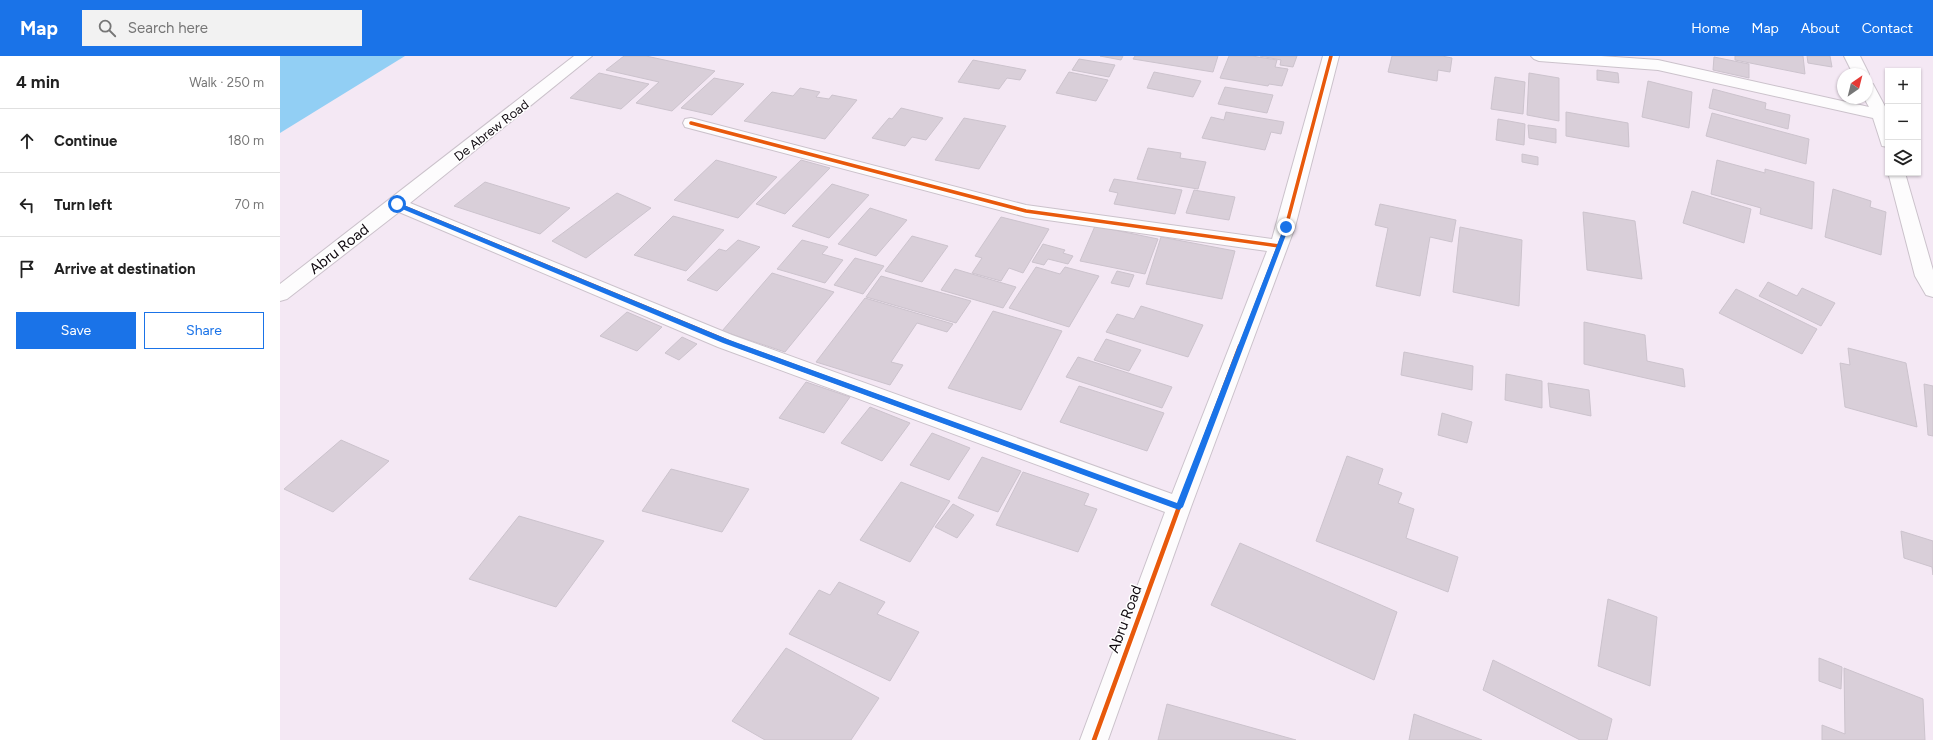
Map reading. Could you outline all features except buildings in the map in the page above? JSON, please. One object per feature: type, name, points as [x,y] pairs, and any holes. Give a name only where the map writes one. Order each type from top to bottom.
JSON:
[{"type":"street","name":"De Abrew Road","points":[[397,204],[584,56]]},
{"type":"street","name":"Abru Road","points":[[1094,740],[1179,507],[1286,227],[1331,56]]},
{"type":"street","points":[[1539,56],[1658,65],[1880,115]]},
{"type":"street","points":[[1852,56],[1858,68]]},
{"type":"street","points":[[1873,100],[1880,115],[1887,140]]},
{"type":"street","points":[[691,123],[1026,211],[1279,246]]},
{"type":"street","points":[[1897,176],[1925,276],[1933,290]]},
{"type":"street","name":"Abru Road","points":[[280,294],[397,204]]},
{"type":"street","points":[[397,204],[725,341],[1179,507]]},
{"type":"water","points":[[280,56],[405,56],[280,133]]},
{"type":"cycle path","points":[[1094,740],[1179,507],[1286,227],[1331,56]]},
{"type":"cycle path","points":[[691,123],[1026,211],[1279,246]]},
{"type":"cycle path","points":[[397,204],[725,341],[1179,507]]},
{"type":"route","points":[[397,204],[725,341],[1179,507],[1286,227]]}]
